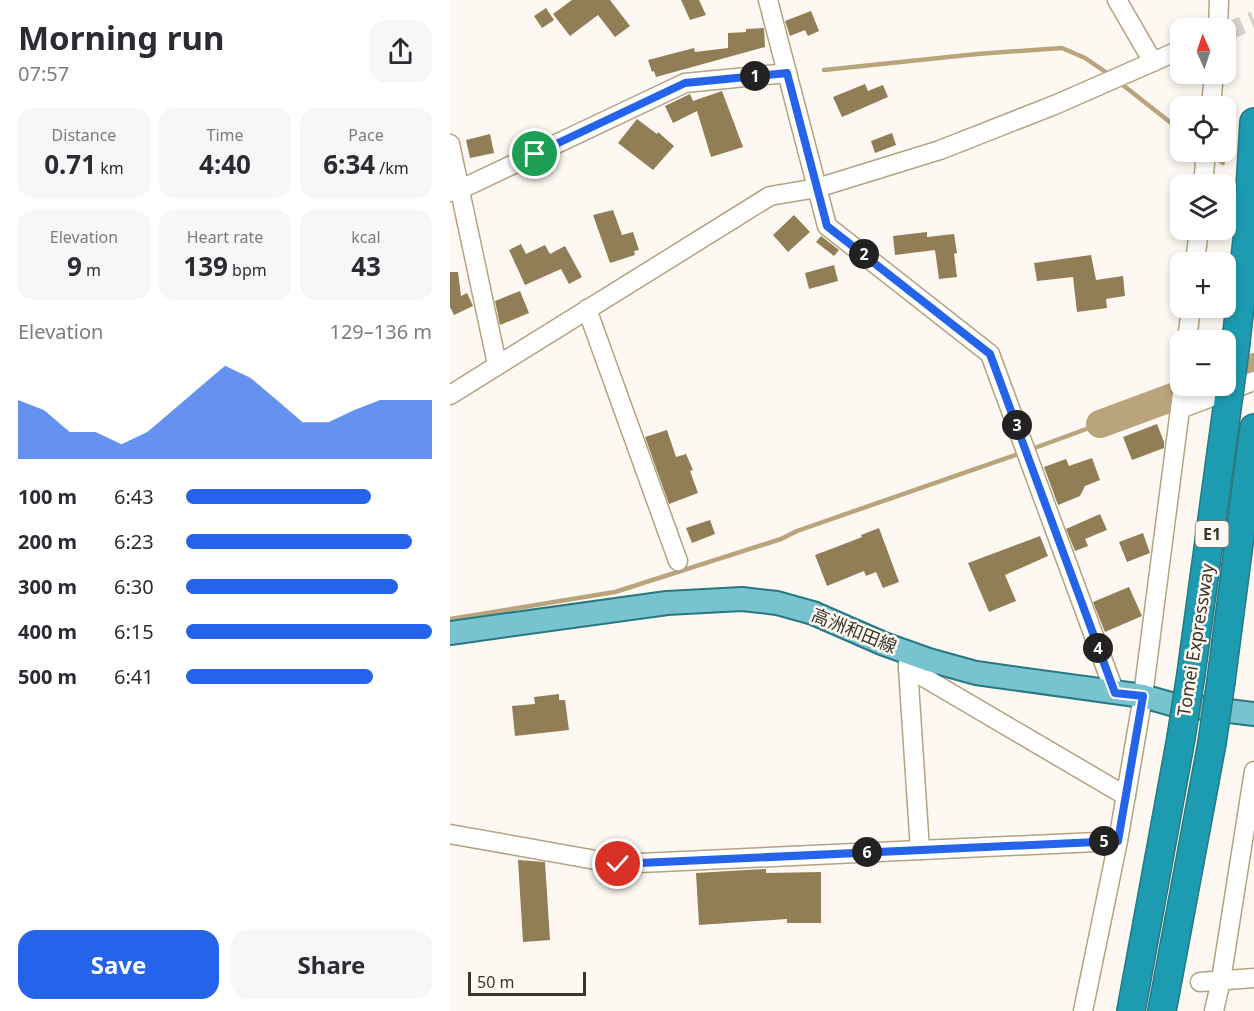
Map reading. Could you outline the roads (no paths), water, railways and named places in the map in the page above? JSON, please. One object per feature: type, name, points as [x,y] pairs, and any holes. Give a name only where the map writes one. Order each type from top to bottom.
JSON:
[{"type":"highway","name":"Tomei Expressway","points":[[1131,1011],[1191,674],[1236,342],[1254,122]]},
{"type":"highway","name":"Tomei Expressway","points":[[1162,1011],[1212,743],[1254,428]]},
{"type":"main road","name":"高洲和田線","points":[[450,633],[667,603],[742,598],[777,603],[813,613],[884,644],[908,660],[976,673],[1143,696],[1171,704],[1253,712]]},
{"type":"street","points":[[768,0],[827,226],[990,354],[1115,693]]},
{"type":"street","points":[[1118,0],[1153,62]]},
{"type":"street","points":[[1219,18],[1220,0]]},
{"type":"street","points":[[450,395],[770,196],[817,188],[940,150],[1067,100],[1170,54]]},
{"type":"street","points":[[455,191],[685,83],[787,73]]},
{"type":"street","points":[[450,144],[455,191],[497,364]]},
{"type":"street","points":[[587,309],[678,561]]},
{"type":"street","points":[[1083,1011],[1118,841],[1143,696],[1181,399],[1254,381]]},
{"type":"street","points":[[908,660],[1126,796]]},
{"type":"street","points":[[908,660],[920,850]]},
{"type":"street","points":[[1214,1011],[1248,856],[1254,771]]},
{"type":"street","points":[[450,834],[618,864],[1118,841]]},
{"type":"street","points":[[1200,982],[1254,978]]},
{"type":"waterway","points":[[824,70],[977,54],[1062,48],[1085,58],[1110,75]]},
{"type":"waterway","points":[[1119,82],[1170,122]]},
{"type":"waterway","points":[[1236,373],[1254,367]]},
{"type":"waterway","points":[[1100,424],[1176,396]]},
{"type":"waterway","points":[[1029,450],[1100,424]]},
{"type":"waterway","points":[[450,619],[615,592],[781,539],[797,531],[1021,453]]},
{"type":"tunnel","points":[[1236,28],[1254,20]]}]
